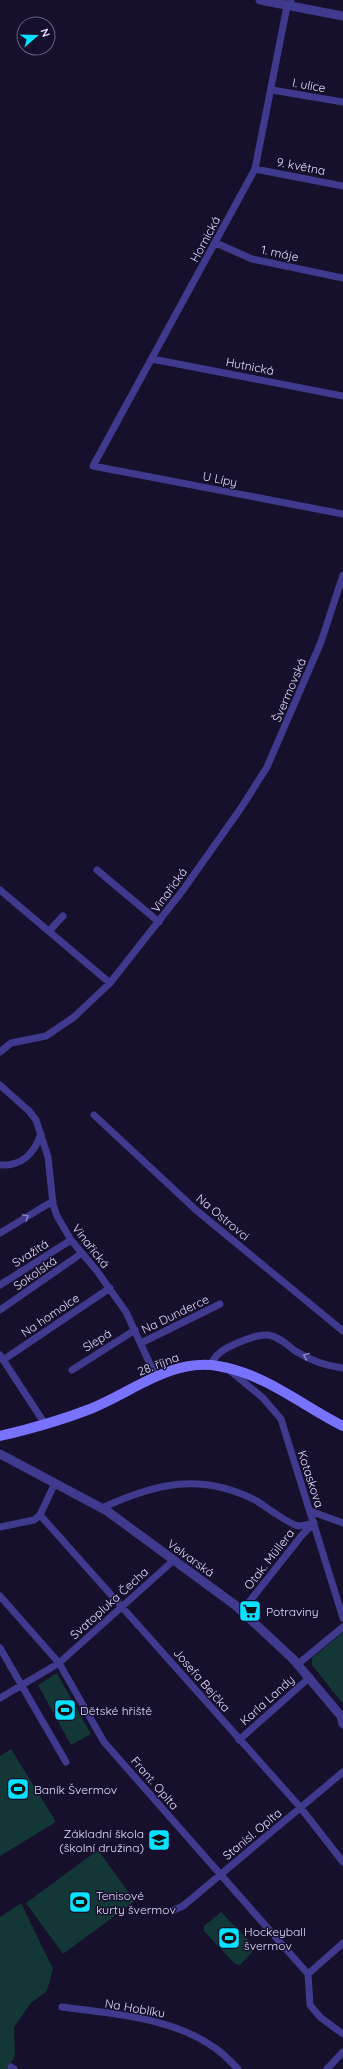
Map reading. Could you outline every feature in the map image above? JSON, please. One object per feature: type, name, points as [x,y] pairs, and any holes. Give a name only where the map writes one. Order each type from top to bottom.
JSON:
[{"type":"main road","name":"28. října","points":[[1,1434],[45,1424],[90,1409],[156,1377],[191,1366],[211,1365],[226,1368],[272,1384],[343,1426]]},
{"type":"street","points":[[260,0],[289,3],[343,16]]},
{"type":"street","name":"Hornická","points":[[93,466],[255,169],[289,3]]},
{"type":"street","name":"I. ulice","points":[[272,90],[343,102]]},
{"type":"street","name":"9. května","points":[[255,169],[343,186]]},
{"type":"street","name":"1. máje","points":[[216,243],[252,259],[343,278]]},
{"type":"street","name":"Hutnická","points":[[152,359],[343,396]]},
{"type":"street","name":"U Lípy","points":[[93,466],[343,514]]},
{"type":"street","name":"Švermovská","points":[[241,808],[267,767],[304,684],[321,642],[343,575]]},
{"type":"street","name":"Vinařická","points":[[0,1052],[11,1043],[37,1039],[55,1032],[74,1017],[110,983],[159,922],[241,808]]},
{"type":"street","points":[[97,870],[159,922]]},
{"type":"street","points":[[0,890],[110,983]]},
{"type":"street","points":[[49,931],[62,916]]},
{"type":"street","name":"Vinařická","points":[[0,1085],[29,1111],[36,1120],[48,1157],[53,1202],[57,1216],[71,1240],[110,1288],[126,1312],[156,1377]]},
{"type":"street","name":"Na Ostrovci","points":[[94,1115],[196,1210],[343,1331]]},
{"type":"street","points":[[0,1171],[8,1166],[20,1162],[30,1155],[41,1134]]},
{"type":"street","points":[[0,1165],[8,1166]]},
{"type":"street","points":[[0,1233],[53,1202]]},
{"type":"street","name":"Svažitá","points":[[0,1285],[71,1240]]},
{"type":"street","name":"Sokolská","points":[[0,1310],[82,1253]]},
{"type":"street","name":"Na homolce","points":[[2,1358],[110,1288]]},
{"type":"street","name":"Na Dunderce","points":[[141,1343],[220,1304]]},
{"type":"street","name":"Slepá","points":[[72,1370],[135,1330]]},
{"type":"street","points":[[211,1365],[216,1356],[228,1347],[254,1337],[266,1335],[283,1342],[297,1352],[331,1367],[343,1368]]},
{"type":"street","points":[[2,1358],[45,1424]]},
{"type":"street","name":"Kotaskova","points":[[226,1368],[263,1398],[281,1419],[343,1618]]},
{"type":"street","name":"Velvarská","points":[[0,1454],[102,1508],[242,1611],[298,1664],[310,1677],[342,1719]]},
{"type":"street","points":[[0,1527],[34,1520],[40,1515],[55,1483]]},
{"type":"street","points":[[102,1508],[142,1490],[172,1484],[200,1484],[237,1492],[299,1526],[314,1523]]},
{"type":"street","points":[[310,1511],[343,1523]]},
{"type":"street","name":"Josefa Bejčka","points":[[40,1515],[124,1607],[239,1740],[300,1807],[343,1862]]},
{"type":"street","name":"Otak. Müllera","points":[[242,1611],[302,1535],[314,1523]]},
{"type":"street","name":"Svatopluka Čecha","points":[[0,1698],[59,1663],[124,1607],[174,1560]]},
{"type":"street","name":"Frant. Oplta","points":[[2,1600],[59,1663],[104,1742],[308,1974]]},
{"type":"street","points":[[298,1664],[343,1627]]},
{"type":"street","points":[[0,1648],[66,1762]]},
{"type":"street","name":"Karla Landy","points":[[239,1740],[310,1677]]},
{"type":"street","name":"Stanisl. Oplta","points":[[174,1910],[183,1906],[343,1772]]},
{"type":"street","points":[[343,1943],[308,1974],[310,2005],[320,2017],[343,2034]]},
{"type":"street","name":"Na Hoblíku","points":[[62,2007],[162,2023],[180,2029],[215,2048],[238,2069]]},
{"type":"street","points":[[327,2069],[343,2052]]},
{"type":"green space","points":[[342,1633],[343,1704],[312,1665],[312,1658]]},
{"type":"green space","name":"Dětské hřiště","points":[[57,1673],[91,1734],[71,1745],[38,1685]]},
{"type":"green space","name":"Baník Švermov","points":[[11,1749],[56,1822],[0,1856],[0,1756]]},
{"type":"green space","name":"Tenisové kurty švermov","points":[[98,1850],[135,1901],[63,1954],[26,1903]]},
{"type":"green space","points":[[21,1903],[53,1969],[47,1991],[31,2003],[14,2027],[15,2056],[7,2069],[0,2069],[0,1917]]},
{"type":"green space","name":"Hockeyball švermov","points":[[221,1912],[256,1948],[240,1965],[235,1964],[204,1931],[204,1926]]},
{"type":"place","name":"Potraviny","points":[[250,1611]]},
{"type":"place","name":"Dětské hřiště","points":[[65,1710]]},
{"type":"place","name":"Baník Švermov","points":[[18,1789]]},
{"type":"place","name":"Základní škola (školní družina)","points":[[159,1840]]},
{"type":"place","name":"Tenisové kurty švermov","points":[[80,1902]]},
{"type":"place","name":"Hockeyball švermov","points":[[229,1938]]}]
